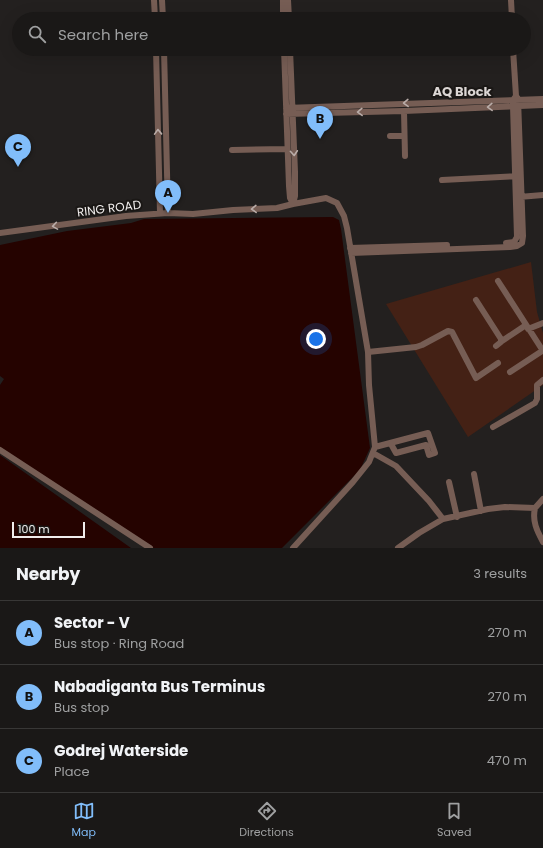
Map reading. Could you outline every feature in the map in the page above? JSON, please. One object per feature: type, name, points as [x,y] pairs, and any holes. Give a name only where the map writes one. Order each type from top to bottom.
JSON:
[{"type":"street","points":[[154,0],[155,12]]},
{"type":"street","points":[[162,0],[163,12]]},
{"type":"street","points":[[511,0],[512,12]]},
{"type":"street","points":[[284,12],[285,1]]},
{"type":"street","points":[[285,1],[287,12]]},
{"type":"street","points":[[156,56],[160,213]]},
{"type":"street","points":[[164,56],[168,213]]},
{"type":"street","points":[[285,56],[295,172],[295,196],[293,204]]},
{"type":"street","points":[[290,56],[288,149],[289,186],[293,204]]},
{"type":"street","points":[[293,548],[353,482],[369,462],[374,450],[368,352],[351,250],[517,246],[522,242],[518,197],[513,56]]},
{"type":"street","points":[[289,111],[404,111],[476,108],[543,99]]},
{"type":"street","points":[[289,111],[476,101],[515,102],[543,105]]},
{"type":"street","points":[[476,101],[476,108]]},
{"type":"street","points":[[420,103],[421,110]]},
{"type":"street","points":[[404,111],[405,156]]},
{"type":"street","points":[[158,117],[166,117]]},
{"type":"street","points":[[390,136],[404,136]]},
{"type":"street","points":[[232,150],[288,149]]},
{"type":"street","points":[[159,157],[167,156]]},
{"type":"street","points":[[442,180],[518,176]]},
{"type":"street","points":[[518,197],[543,195]]},
{"type":"street","name":"RING ROAD","points":[[0,233],[126,216],[160,213],[193,214],[277,208],[326,198],[337,204],[340,208],[345,222],[351,250]]},
{"type":"street","points":[[498,281],[543,351],[510,372]]},
{"type":"street","points":[[476,300],[502,341]]},
{"type":"street","points":[[496,346],[527,327],[543,323]]},
{"type":"street","points":[[368,352],[422,345],[448,331],[452,332],[476,378],[498,363]]},
{"type":"street","points":[[493,426],[535,403],[537,399],[537,385],[543,380]]},
{"type":"street","points":[[374,450],[391,444],[428,433],[435,453],[430,455],[426,444],[396,453],[391,444]]},
{"type":"street","points":[[0,450],[150,548]]},
{"type":"street","points":[[374,450],[396,466],[429,501],[443,519]]},
{"type":"street","points":[[474,474],[481,511]]},
{"type":"street","points":[[448,482],[457,516]]},
{"type":"street","points":[[543,499],[535,508],[533,515],[536,528],[543,542]]},
{"type":"street","points":[[398,548],[419,533],[443,519],[505,507],[535,508]]},
{"type":"street","points":[[300,541],[303,548]]},
{"type":"shaded area","points":[[333,217],[339,220],[341,229],[370,448],[360,470],[282,548],[152,548],[0,447],[0,385],[4,379],[0,376],[0,245],[67,231],[131,223],[144,219]]},
{"type":"shaded area","points":[[531,262],[537,312],[543,333],[543,385],[468,437],[386,304]]},
{"type":"shaded area","points":[[0,455],[131,548],[0,548]]},
{"type":"place","name":"Nabadiganta Bus Terminus","points":[[320,139]]},
{"type":"place","name":"Godrej Waterside","points":[[18,167]]},
{"type":"place","name":"Sector - V","points":[[168,213]]},
{"type":"district","name":"AQ Block","points":[[462,91]]}]
